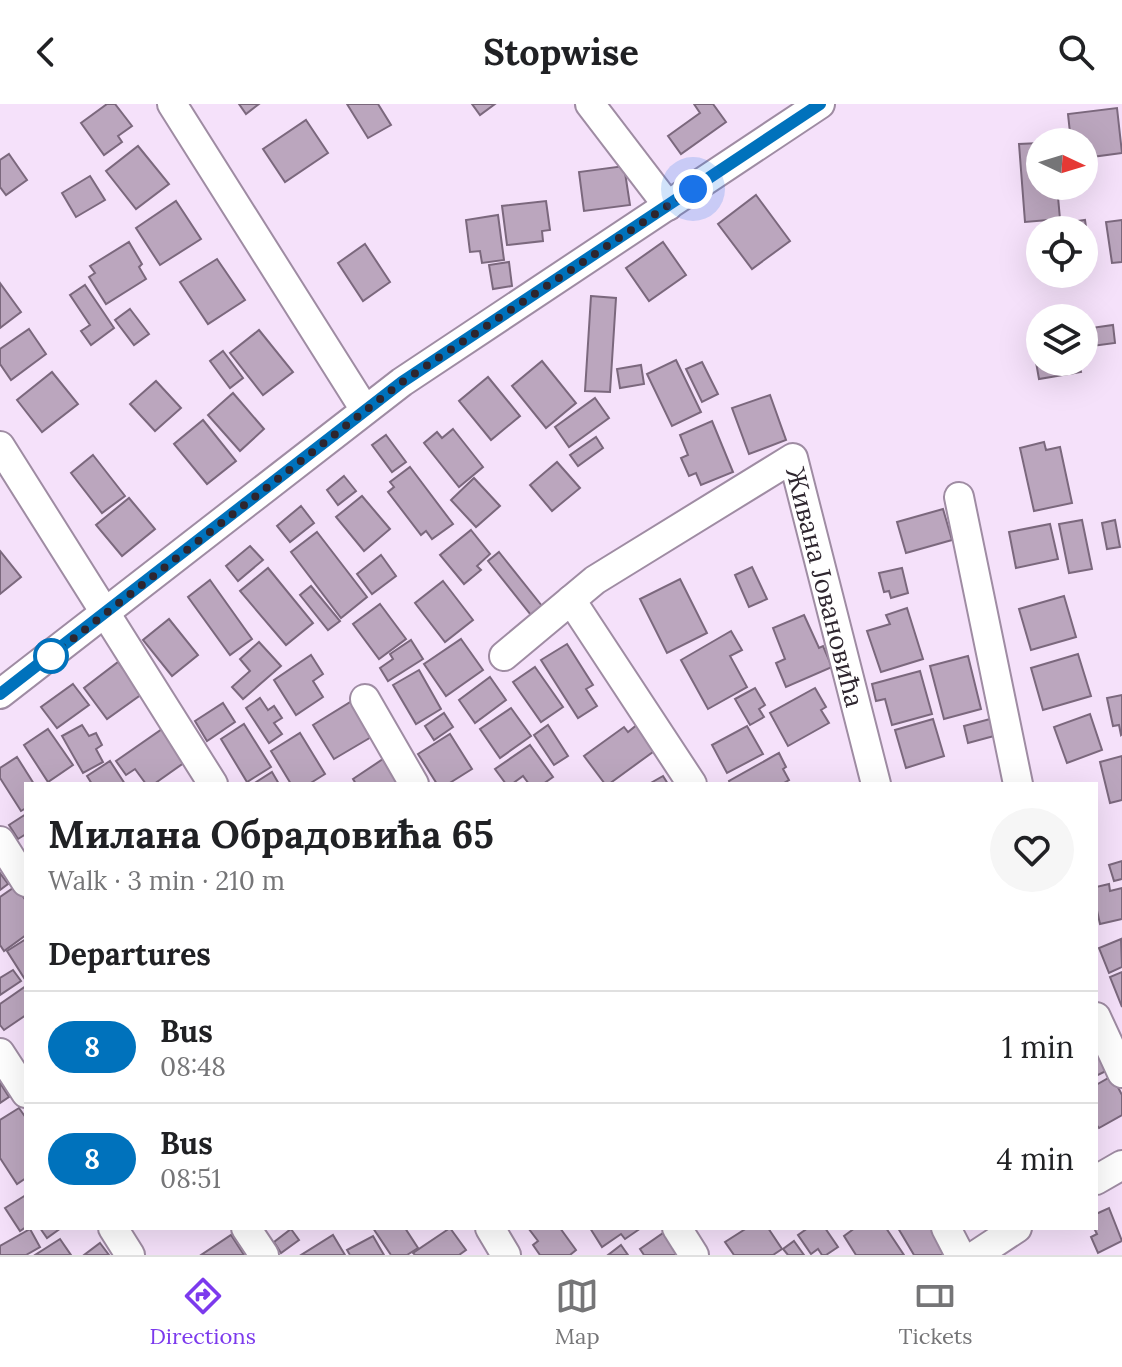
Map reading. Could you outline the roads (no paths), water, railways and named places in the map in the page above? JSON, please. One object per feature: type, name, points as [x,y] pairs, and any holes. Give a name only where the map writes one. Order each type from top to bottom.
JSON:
[{"type":"street","points":[[172,104],[365,410]]},
{"type":"street","points":[[590,104],[668,206]]},
{"type":"street","points":[[0,694],[402,382],[820,104]]},
{"type":"street","points":[[0,446],[212,782]]},
{"type":"street","name":"Живана Јовановића","points":[[571,600],[595,580],[793,458],[875,782]]},
{"type":"street","points":[[959,497],[1018,782]]},
{"type":"street","points":[[504,656],[571,600],[691,782]]},
{"type":"street","points":[[365,699],[413,782]]},
{"type":"street","points":[[0,841],[24,879]]},
{"type":"street","points":[[1098,1021],[1122,1073]]},
{"type":"street","points":[[0,1053],[24,1090]]},
{"type":"street","points":[[1098,1179],[1122,1165]]},
{"type":"street","points":[[114,1230],[130,1255]]},
{"type":"street","points":[[247,1230],[264,1255]]},
{"type":"street","points":[[491,1230],[506,1255]]},
{"type":"street","points":[[678,1230],[694,1255]]},
{"type":"street","points":[[947,1230],[960,1255]]},
{"type":"street","points":[[976,1255],[1014,1230]]}]
